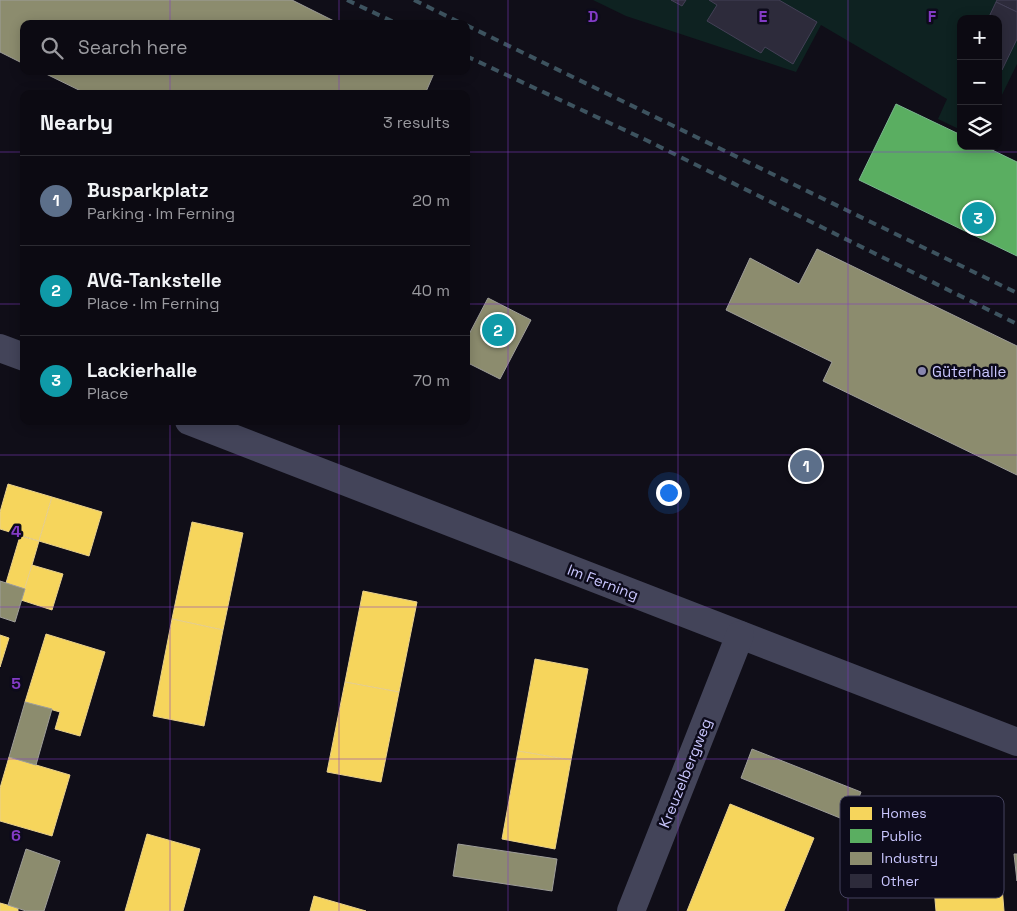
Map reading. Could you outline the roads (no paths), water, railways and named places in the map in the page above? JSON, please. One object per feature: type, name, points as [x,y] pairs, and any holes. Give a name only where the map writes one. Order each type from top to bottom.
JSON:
[{"type":"street","points":[[0,348],[20,356]]},
{"type":"street","name":"Im Ferning","points":[[199,425],[1017,742]]},
{"type":"street","name":"Kreuzelbergweg","points":[[631,911],[740,635]]},
{"type":"railway","points":[[347,0],[390,20]]},
{"type":"railway","points":[[414,0],[455,20]]},
{"type":"railway","points":[[470,27],[1017,293]]},
{"type":"railway","points":[[470,58],[646,140],[1017,324]]},
{"type":"place","name":"Lackierhalle","points":[[978,218]]},
{"type":"place","name":"AVG-Tankstelle","points":[[498,330]]},
{"type":"place","name":"Güterhalle","points":[[922,371]]},
{"type":"place","name":"Busparkplatz","points":[[806,466]]}]
